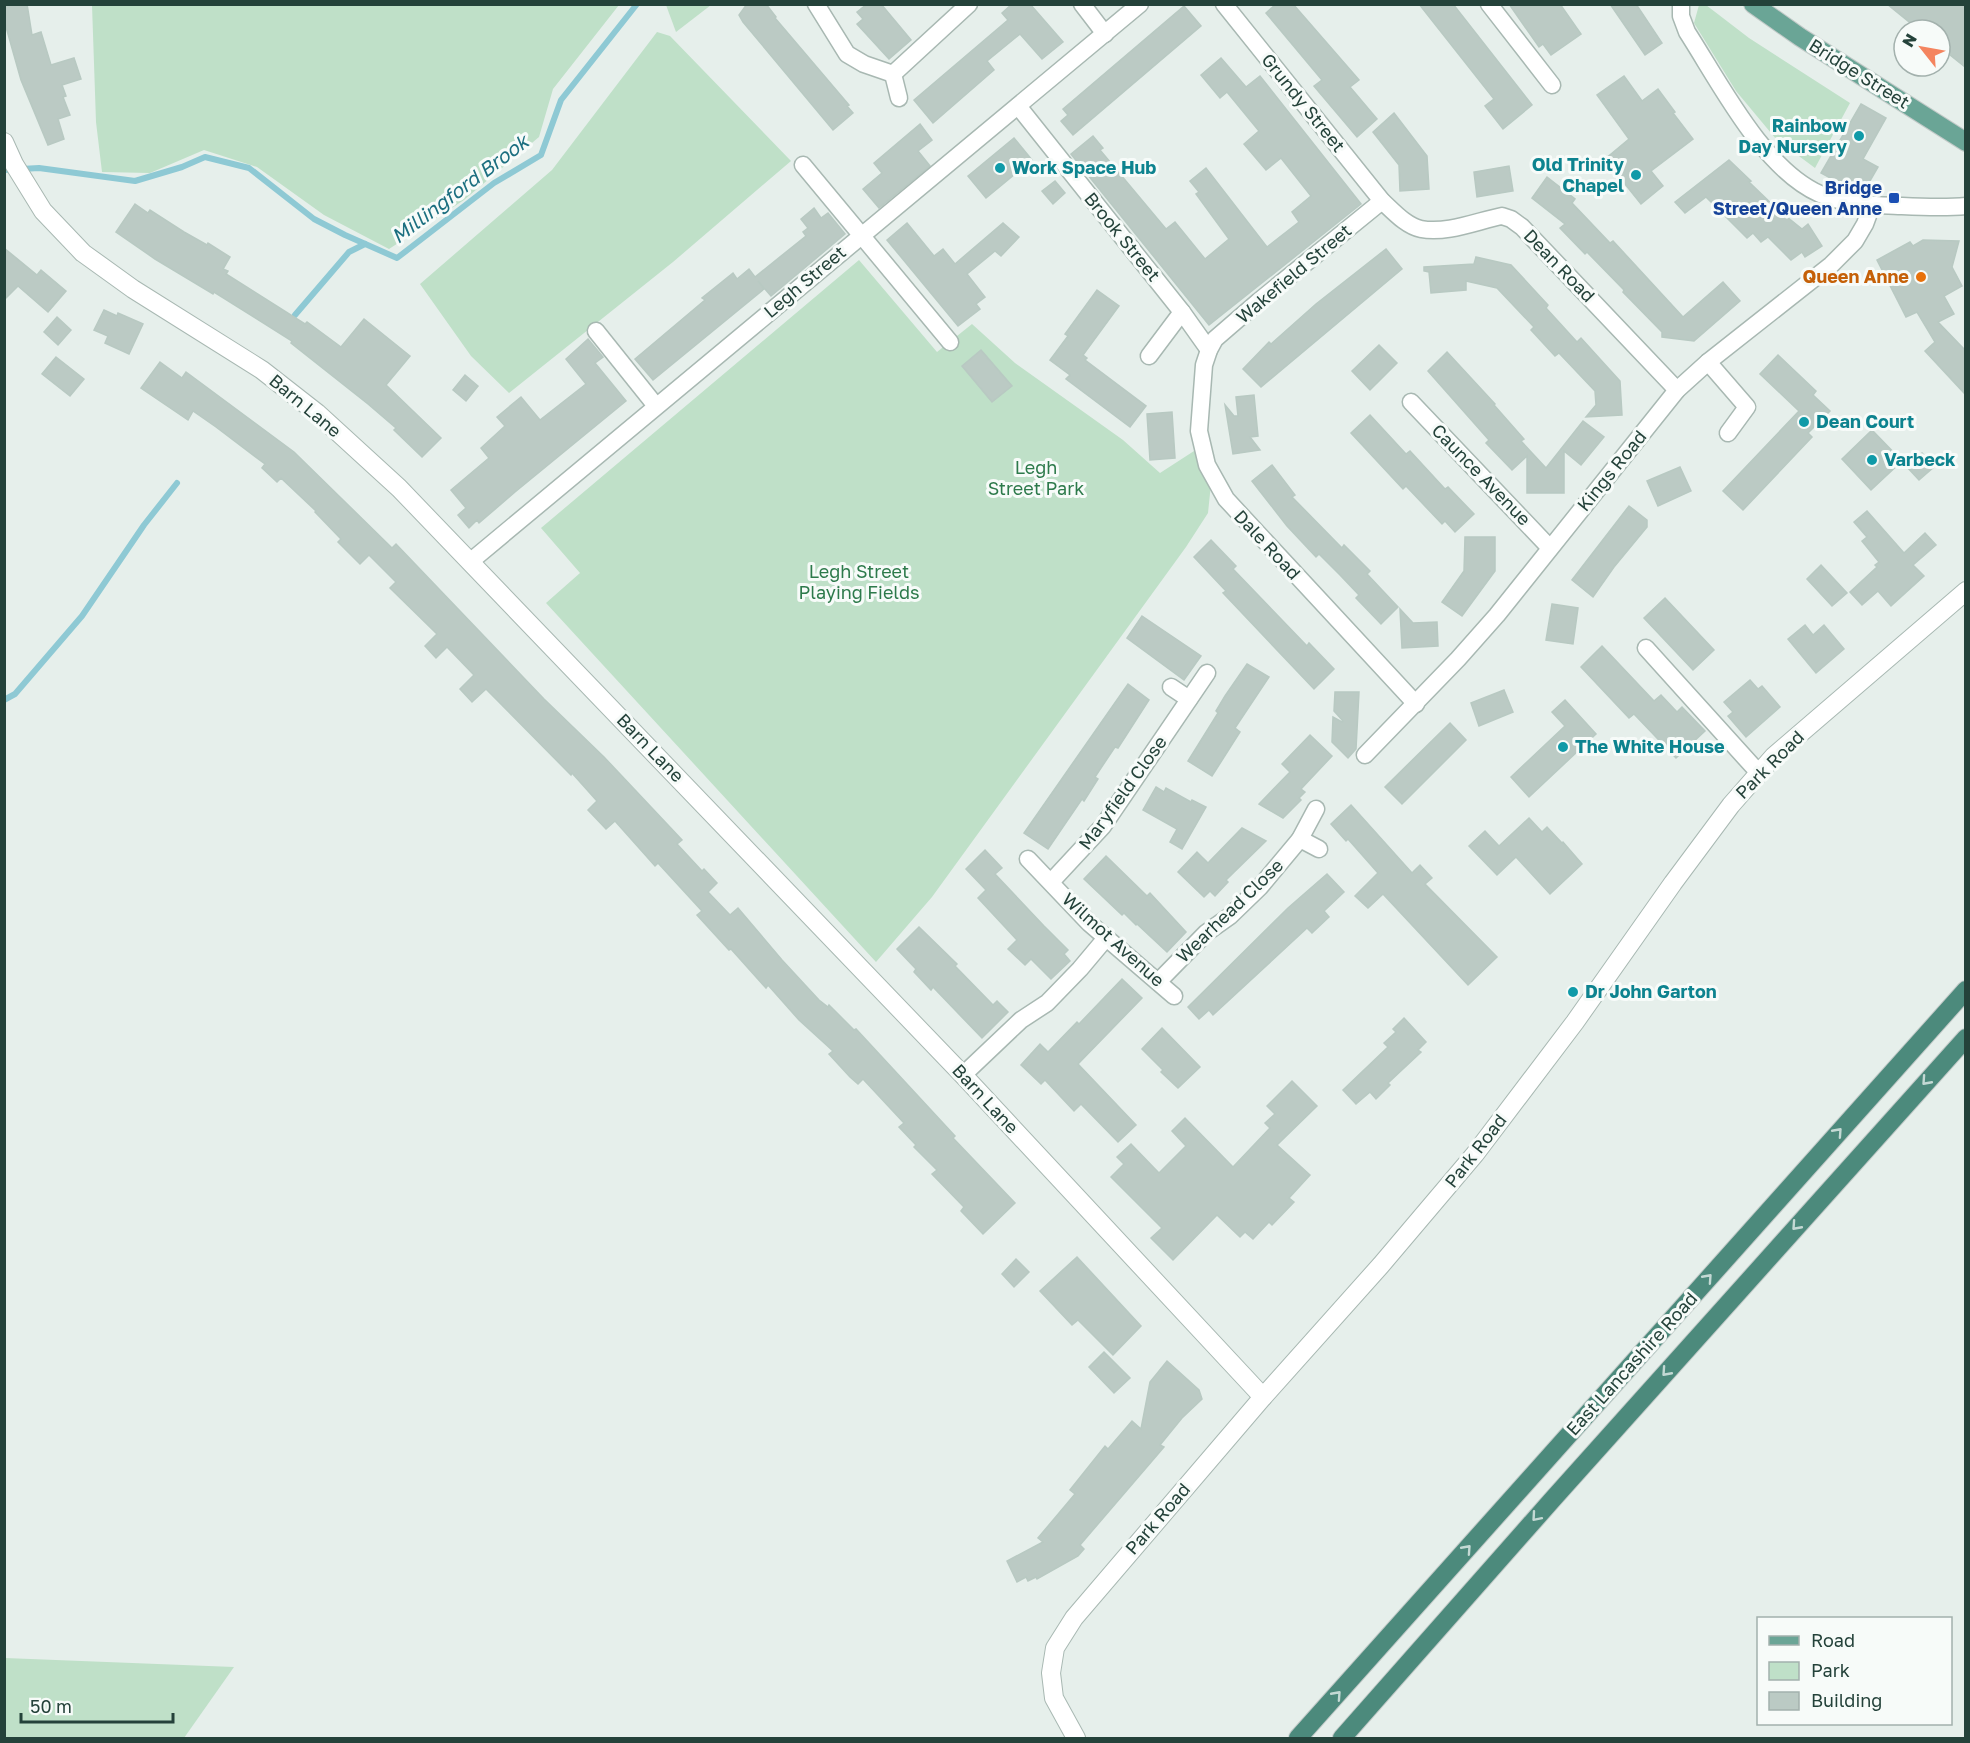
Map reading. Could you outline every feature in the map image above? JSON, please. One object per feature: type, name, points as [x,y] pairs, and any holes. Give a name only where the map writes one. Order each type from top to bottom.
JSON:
[{"type":"highway","name":"East Lancashire Road","points":[[1298,1738],[1965,990]]},
{"type":"highway","name":"East Lancashire Road","points":[[1342,1738],[1965,1038]]},
{"type":"main road","name":"Bridge Street","points":[[1753,4],[1800,37],[1965,142]]},
{"type":"street","points":[[816,4],[847,54],[864,64],[893,74]]},
{"type":"street","points":[[893,74],[969,4]]},
{"type":"street","points":[[1082,4],[1105,34]]},
{"type":"street","name":"Legh Street","points":[[471,561],[1140,4]]},
{"type":"street","name":"Grundy Street","points":[[1224,4],[1382,201]]},
{"type":"street","points":[[1489,4],[1551,85]]},
{"type":"street","points":[[1681,4],[1680,16],[1687,32],[1749,128],[1778,163],[1795,179],[1819,194],[1847,203],[1965,206]]},
{"type":"street","points":[[893,74],[899,98]]},
{"type":"street","name":"Brook Street","points":[[1018,106],[1182,312],[1209,350]]},
{"type":"street","name":"Barn Lane","points":[[4,142],[26,186],[43,211],[82,253],[133,289],[262,370],[317,413],[399,488],[963,1075],[1263,1397]]},
{"type":"street","points":[[803,165],[950,342]]},
{"type":"street","name":"Wakefield Street","points":[[1209,350],[1215,339],[1259,301],[1382,201]]},
{"type":"street","name":"Dean Road","points":[[1382,201],[1400,217],[1421,229],[1448,228],[1502,216],[1511,219],[1522,227],[1677,390]]},
{"type":"street","name":"Kings Road","points":[[1365,754],[1416,704],[1497,615],[1677,390],[1708,362],[1831,265],[1855,241],[1872,205]]},
{"type":"street","points":[[1149,356],[1182,312]]},
{"type":"street","points":[[596,331],[656,406]]},
{"type":"street","name":"Dale Road","points":[[1209,350],[1204,365],[1199,431],[1215,481],[1240,516],[1416,704]]},
{"type":"street","points":[[1708,362],[1747,407],[1728,433]]},
{"type":"street","name":"Caunce Avenue","points":[[1411,402],[1550,548]]},
{"type":"street","name":"Park Road","points":[[1076,1738],[1054,1698],[1051,1673],[1055,1648],[1074,1618],[1475,1154],[1575,1022],[1697,851],[1758,772],[1965,591]]},
{"type":"street","points":[[1646,648],[1758,772]]},
{"type":"street","name":"Maryfield Close","points":[[1051,882],[1103,826],[1207,673]]},
{"type":"street","points":[[1171,687],[1189,699]]},
{"type":"street","name":"Wearhead Close","points":[[1158,982],[1199,939],[1230,916],[1260,887],[1300,839],[1316,809]]},
{"type":"street","points":[[1300,839],[1319,849]]},
{"type":"street","name":"Wilmot Avenue","points":[[1028,859],[1106,938],[1174,996]]},
{"type":"street","points":[[963,1075],[1013,1027],[1047,1003],[1106,938]]},
{"type":"green space","points":[[92,4],[619,5],[553,89],[539,137],[464,200],[389,249],[324,215],[257,167],[204,150],[150,173],[102,172],[96,122]]},
{"type":"green space","points":[[666,5],[711,5],[676,32]]},
{"type":"green space","points":[[1699,5],[1706,5],[1749,38],[1850,103],[1815,168],[1776,139],[1736,91],[1694,23]]},
{"type":"green space","points":[[657,32],[670,36],[791,161],[673,262],[509,393],[471,356],[420,284],[552,170]]},
{"type":"green space","name":"Legh Street Playing Fields","points":[[859,260],[937,352],[972,324],[1015,363],[1123,440],[1160,473],[1194,451],[1211,484],[1208,513],[1186,547],[932,897],[876,962],[546,603],[580,573],[541,528]]},
{"type":"green space","points":[[5,1658],[234,1667],[184,1738],[5,1738]]},
{"type":"building","points":[[27,4],[32,35],[41,32],[51,65],[74,58],[81,79],[62,85],[66,96],[63,97],[70,115],[58,119],[64,139],[48,145],[21,80],[4,20],[4,6]]},
{"type":"building","points":[[747,4],[766,4],[775,18],[849,105],[847,106],[853,113],[833,130],[743,22],[739,15]]},
{"type":"building","points":[[867,4],[881,4],[911,40],[889,59],[857,24],[863,19],[857,12]]},
{"type":"building","points":[[1012,4],[1030,4],[1063,42],[1042,59],[1020,34],[987,61],[994,70],[933,123],[914,100],[1008,20],[1002,13]]},
{"type":"building","points":[[1276,4],[1293,4],[1359,80],[1350,87],[1377,119],[1357,137],[1314,86],[1322,80],[1266,13]]},
{"type":"building","points":[[1419,4],[1453,4],[1532,105],[1503,129],[1485,106],[1494,99]]},
{"type":"building","points":[[1509,4],[1560,4],[1581,34],[1551,55],[1543,44],[1539,47]]},
{"type":"building","points":[[1610,4],[1636,4],[1662,43],[1645,55]]},
{"type":"building","points":[[1887,4],[1965,4],[1965,67],[1952,57],[1952,18],[1904,18]]},
{"type":"building","points":[[1184,6],[1201,26],[1073,135],[1061,121],[1068,115],[1063,109]]},
{"type":"building","points":[[1221,58],[1246,87],[1260,76],[1361,204],[1209,325],[1071,154],[1093,136],[1103,148],[1100,150],[1166,229],[1175,222],[1205,259],[1229,239],[1196,194],[1199,192],[1190,181],[1206,168],[1267,247],[1299,222],[1292,212],[1311,196],[1281,158],[1266,170],[1244,144],[1259,131],[1227,92],[1220,98],[1201,75]]},
{"type":"building","points":[[1624,76],[1642,101],[1658,89],[1693,139],[1651,171],[1663,186],[1641,204],[1605,159],[1629,139],[1597,95]]},
{"type":"building","name":"Rainbow Day Nursery","points":[[1861,104],[1886,118],[1863,159],[1878,167],[1863,193],[1858,193],[1821,173]]},
{"type":"building","points":[[1394,113],[1427,156],[1429,189],[1400,191],[1399,165],[1373,132]]},
{"type":"building","points":[[920,124],[932,140],[918,151],[930,166],[879,208],[863,189],[882,173],[874,163]]},
{"type":"building","name":"Work Space Hub","points":[[1014,138],[1032,160],[986,198],[968,176]]},
{"type":"building","points":[[1729,160],[1776,208],[1802,229],[1808,224],[1822,246],[1805,257],[1802,252],[1791,260],[1768,237],[1761,242],[1753,233],[1747,238],[1706,197],[1685,213],[1675,202]]},
{"type":"building","points":[[1509,166],[1513,191],[1477,197],[1474,172]]},
{"type":"building","points":[[1547,177],[1575,199],[1572,203],[1610,243],[1613,241],[1683,317],[1723,282],[1740,301],[1694,341],[1662,337],[1662,332],[1623,292],[1624,290],[1560,228],[1565,224],[1532,198]]},
{"type":"building","points":[[1055,181],[1065,193],[1053,204],[1042,191]]},
{"type":"building","points":[[135,204],[148,213],[150,210],[230,257],[223,269],[228,271],[226,274],[305,324],[307,322],[341,347],[364,319],[410,356],[386,385],[441,438],[422,457],[394,430],[396,428],[291,343],[292,341],[214,292],[213,294],[155,259],[116,232]]},
{"type":"building","points":[[814,208],[821,218],[828,213],[845,234],[771,296],[758,281],[764,289],[653,380],[635,359],[705,300],[702,298],[733,273],[737,279],[749,269],[755,277],[806,236],[803,232],[808,228],[801,219]]},
{"type":"building","points":[[907,223],[934,256],[943,249],[955,264],[1003,223],[1019,237],[1001,256],[995,251],[967,274],[985,297],[976,304],[980,309],[958,326],[887,240]]},
{"type":"building","name":"Queen Anne","points":[[1923,240],[1959,241],[1952,267],[1962,286],[1944,296],[1954,314],[1938,322],[1965,350],[1965,394],[1925,351],[1935,342],[1917,312],[1906,317],[1877,260],[1910,242],[1913,246]]},
{"type":"building","points":[[4,248],[37,275],[41,270],[66,291],[48,312],[18,286],[4,300]]},
{"type":"building","points":[[1386,249],[1402,269],[1261,387],[1243,369],[1269,342],[1271,344],[1316,304]]},
{"type":"building","points":[[1476,257],[1511,265],[1548,305],[1546,308],[1577,342],[1581,338],[1620,381],[1622,415],[1586,417],[1596,405],[1595,391],[1559,353],[1555,356],[1531,330],[1534,327],[1497,288],[1466,281],[1466,290],[1431,293],[1429,272],[1424,271],[1424,267],[1474,264]]},
{"type":"building","points":[[1097,290],[1119,306],[1083,355],[1087,358],[1085,360],[1146,406],[1130,427],[1066,379],[1070,375],[1050,360],[1068,336],[1065,334]]},
{"type":"building","points":[[104,310],[117,316],[118,313],[143,324],[129,354],[105,343],[108,336],[94,330]]},
{"type":"building","points":[[57,317],[71,330],[58,345],[44,332]]},
{"type":"building","points":[[588,339],[603,357],[595,363],[626,401],[479,523],[477,520],[469,528],[458,515],[466,508],[451,490],[489,458],[481,448],[505,426],[497,417],[521,397],[540,420],[586,384],[566,359]]},
{"type":"building","points":[[1379,345],[1397,363],[1370,390],[1352,371]]},
{"type":"building","points":[[981,350],[1012,386],[992,402],[962,366]]},
{"type":"building","points":[[1447,352],[1495,404],[1524,439],[1521,441],[1546,468],[1583,421],[1604,437],[1581,465],[1564,451],[1564,493],[1527,493],[1527,456],[1512,470],[1486,443],[1489,440],[1428,371]]},
{"type":"building","name":"Dean Court","points":[[1778,355],[1816,391],[1813,395],[1830,411],[1808,433],[1812,437],[1743,510],[1723,491],[1799,411],[1760,374]]},
{"type":"building","points":[[56,357],[84,379],[70,396],[42,374]]},
{"type":"building","points":[[160,362],[182,378],[186,372],[294,452],[392,548],[396,544],[682,840],[677,844],[702,871],[704,869],[717,883],[708,892],[730,915],[738,908],[819,1000],[828,1007],[829,1005],[854,1030],[856,1029],[955,1136],[953,1138],[1015,1203],[983,1234],[961,1211],[964,1207],[932,1174],[937,1170],[914,1147],[916,1145],[899,1127],[904,1123],[863,1079],[858,1084],[850,1077],[829,1054],[833,1051],[799,1020],[768,985],[766,988],[731,949],[729,950],[697,915],[702,911],[658,863],[655,866],[615,821],[606,829],[588,810],[597,801],[572,773],[571,775],[486,689],[472,702],[460,689],[474,675],[447,647],[436,658],[425,646],[437,634],[390,588],[396,582],[369,555],[360,564],[338,542],[341,539],[316,511],[281,478],[277,482],[262,468],[265,464],[193,411],[188,420],[141,388]]},
{"type":"building","points":[[465,375],[478,386],[466,401],[453,390]]},
{"type":"building","points":[[1254,395],[1258,436],[1250,437],[1260,450],[1233,454],[1225,405],[1234,416],[1238,416],[1236,397]]},
{"type":"building","points":[[1172,412],[1175,458],[1150,460],[1147,414]]},
{"type":"building","points":[[1370,415],[1406,454],[1410,451],[1445,489],[1448,487],[1474,514],[1455,532],[1445,521],[1442,524],[1406,486],[1403,489],[1351,433]]},
{"type":"building","name":"Varbeck","points":[[1872,430],[1902,461],[1871,490],[1842,459]]},
{"type":"building","points":[[1922,453],[1934,467],[1919,480],[1907,467]]},
{"type":"building","points":[[1272,465],[1295,495],[1292,497],[1342,548],[1344,545],[1370,571],[1367,574],[1398,607],[1381,624],[1356,598],[1359,595],[1340,575],[1319,554],[1316,557],[1287,526],[1252,481]]},
{"type":"building","points":[[1680,467],[1691,491],[1658,506],[1647,481]]},
{"type":"building","points":[[1629,506],[1647,520],[1647,527],[1593,597],[1572,580]]},
{"type":"building","points":[[1867,511],[1904,553],[1925,533],[1936,545],[1913,565],[1924,576],[1891,606],[1878,591],[1862,605],[1850,592],[1877,567],[1875,565],[1879,562],[1862,541],[1867,537],[1854,522]]},
{"type":"building","points":[[1465,537],[1495,537],[1495,571],[1462,616],[1442,602],[1464,571]]},
{"type":"building","points":[[1211,540],[1236,566],[1233,569],[1307,646],[1309,643],[1334,669],[1314,689],[1223,593],[1226,591],[1194,557]]},
{"type":"building","points":[[1821,565],[1847,593],[1832,606],[1807,579]]},
{"type":"building","points":[[1665,598],[1714,650],[1693,670],[1644,618]]},
{"type":"building","points":[[1552,604],[1578,608],[1573,644],[1546,640]]},
{"type":"building","points":[[1400,609],[1413,623],[1437,622],[1438,646],[1402,648]]},
{"type":"building","points":[[1142,616],[1201,656],[1184,680],[1127,638]]},
{"type":"building","points":[[1805,625],[1813,635],[1824,625],[1844,649],[1816,673],[1788,639]]},
{"type":"building","points":[[1602,646],[1654,701],[1661,695],[1677,712],[1682,707],[1705,731],[1676,758],[1634,714],[1629,718],[1581,667]]},
{"type":"building","points":[[1247,664],[1269,677],[1235,728],[1240,732],[1212,776],[1188,761],[1218,713],[1216,711],[1225,696]]},
{"type":"building","points":[[1750,680],[1758,689],[1762,686],[1780,707],[1746,737],[1728,716],[1733,712],[1724,702]]},
{"type":"building","points":[[1128,684],[1149,700],[1118,748],[1115,747],[1095,777],[1098,779],[1084,801],[1082,799],[1048,849],[1024,833]]},
{"type":"building","points":[[1504,690],[1513,712],[1479,726],[1471,703]]},
{"type":"building","points":[[1335,692],[1359,692],[1356,749],[1348,758],[1332,742],[1333,717],[1343,721],[1334,711]]},
{"type":"building","name":"The White House","points":[[1565,700],[1596,734],[1529,797],[1511,777],[1565,726],[1552,712]]},
{"type":"building","points":[[1450,723],[1466,740],[1402,804],[1385,787]]},
{"type":"building","points":[[1310,735],[1332,756],[1301,789],[1305,792],[1299,798],[1301,800],[1283,818],[1259,804],[1290,772],[1282,764]]},
{"type":"building","points":[[1156,787],[1164,792],[1166,788],[1191,802],[1192,800],[1206,807],[1182,849],[1170,842],[1177,829],[1143,810]]},
{"type":"building","points":[[1351,805],[1412,873],[1420,865],[1432,878],[1425,884],[1497,957],[1468,985],[1383,894],[1368,908],[1355,896],[1378,873],[1348,839],[1346,841],[1331,824]]},
{"type":"building","points":[[1529,818],[1542,832],[1547,827],[1582,864],[1550,894],[1516,857],[1497,875],[1469,846],[1485,831],[1499,846]]},
{"type":"building","points":[[1242,828],[1266,841],[1226,880],[1228,882],[1215,896],[1210,891],[1204,897],[1178,872],[1197,852],[1208,863]]},
{"type":"building","points":[[985,850],[1002,868],[995,874],[1068,950],[1064,954],[1070,961],[1051,979],[1031,959],[1025,965],[1008,949],[1017,940],[978,898],[986,890],[966,869]]},
{"type":"building","points":[[1106,856],[1147,896],[1150,893],[1186,932],[1167,952],[1124,913],[1122,915],[1084,879]]},
{"type":"building","points":[[1327,874],[1344,892],[1324,911],[1329,917],[1312,933],[1307,928],[1213,1015],[1209,1010],[1199,1019],[1188,1007],[1288,908]]},
{"type":"building","points":[[919,927],[957,964],[955,966],[993,1005],[997,1001],[1008,1012],[982,1038],[933,987],[931,990],[914,972],[916,969],[897,949]]},
{"type":"building","points":[[1122,979],[1142,998],[1078,1064],[1136,1125],[1118,1142],[1081,1104],[1074,1111],[1045,1080],[1041,1084],[1021,1065],[1040,1044],[1048,1052],[1077,1022],[1079,1024]]},
{"type":"building","points":[[1404,1018],[1426,1042],[1418,1050],[1421,1052],[1388,1083],[1390,1085],[1376,1099],[1370,1092],[1356,1104],[1343,1090],[1388,1047],[1384,1043],[1396,1032],[1393,1029]]},
{"type":"building","points":[[1162,1028],[1200,1067],[1178,1088],[1142,1049]]},
{"type":"building","points":[[1292,1081],[1317,1106],[1277,1145],[1310,1175],[1289,1198],[1294,1202],[1272,1225],[1269,1222],[1253,1239],[1245,1232],[1240,1237],[1217,1215],[1173,1260],[1151,1238],[1162,1228],[1111,1177],[1124,1164],[1117,1157],[1131,1144],[1159,1173],[1186,1146],[1172,1131],[1185,1118],[1233,1167],[1270,1128],[1265,1123],[1275,1114],[1267,1106]]},
{"type":"building","points":[[1077,1257],[1141,1326],[1113,1355],[1078,1320],[1072,1325],[1040,1291]]},
{"type":"building","points":[[1016,1259],[1029,1272],[1014,1287],[1002,1274]]},
{"type":"building","points":[[1104,1352],[1130,1378],[1114,1393],[1089,1367]]},
{"type":"building","points":[[1167,1361],[1199,1390],[1202,1399],[1182,1418],[1160,1445],[1164,1447],[1080,1545],[1084,1549],[1078,1556],[1037,1579],[1036,1577],[1028,1581],[1026,1577],[1017,1582],[1007,1561],[1043,1542],[1038,1538],[1075,1494],[1070,1490],[1105,1446],[1108,1449],[1132,1421],[1141,1429],[1150,1382]]},
{"type":"waterway","name":"Millingford Brook","points":[[4,170],[39,168],[135,181],[182,167],[205,157],[249,168],[314,219],[397,258],[494,183],[541,155],[561,100],[637,4]]},
{"type":"waterway","points":[[295,315],[349,252],[365,244]]},
{"type":"waterway","points":[[4,700],[15,694],[82,616],[144,525],[177,483]]},
{"type":"place","name":"Rainbow Day Nursery","points":[[1859,136]]},
{"type":"place","name":"Work Space Hub","points":[[1000,168]]},
{"type":"place","name":"Old Trinity Chapel","points":[[1636,175]]},
{"type":"place","name":"Bridge Street/Queen Anne","points":[[1894,198]]},
{"type":"place","name":"Queen Anne","points":[[1921,277]]},
{"type":"place","name":"Dean Court","points":[[1804,422]]},
{"type":"place","name":"Varbeck","points":[[1872,460]]},
{"type":"place","name":"The White House","points":[[1563,747]]},
{"type":"place","name":"Dr John Garton","points":[[1573,992]]},
{"type":"park label","name":"Legh Street Park","points":[[1036,478]]}]
